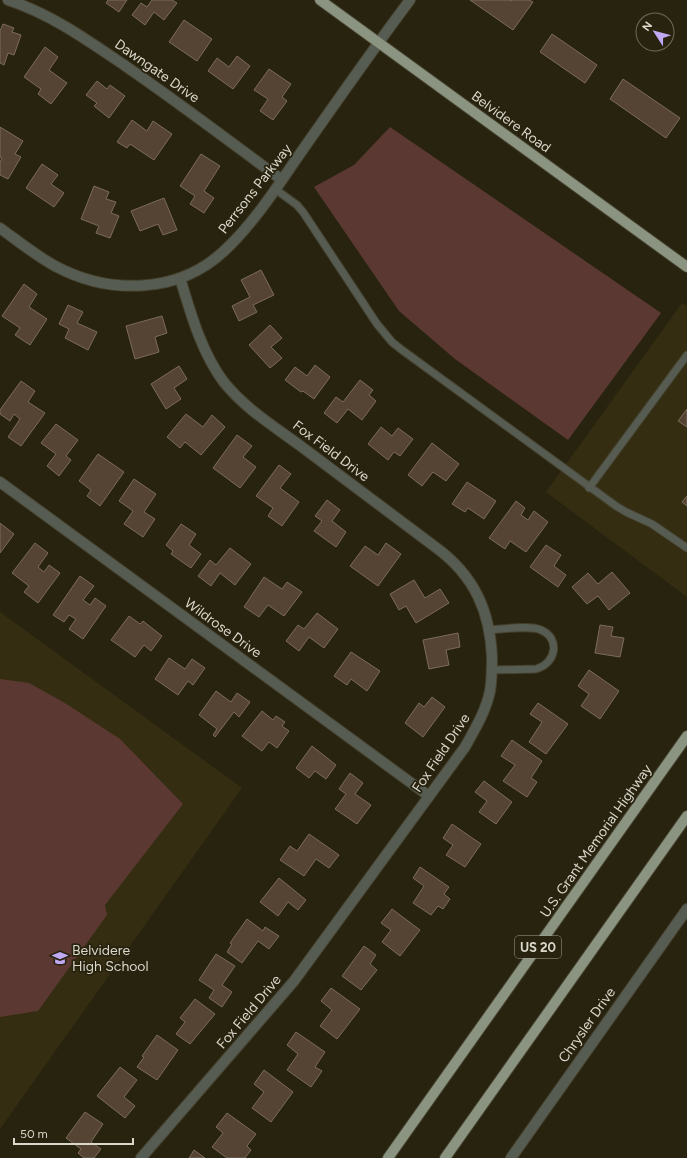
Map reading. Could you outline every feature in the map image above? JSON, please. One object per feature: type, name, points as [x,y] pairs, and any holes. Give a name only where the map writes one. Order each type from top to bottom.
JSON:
[{"type":"main road","name":"Belvidere Road","points":[[320,0],[687,267]]},
{"type":"main road","name":"U.S. Grant Memorial Highway","points":[[388,1158],[687,736]]},
{"type":"main road","name":"US 20","points":[[445,1158],[687,816]]},
{"type":"street","name":"Dawngate Drive","points":[[8,0],[73,30],[161,90],[282,180]]},
{"type":"street","name":"Perrsons Parkway","points":[[0,228],[55,266],[89,280],[127,286],[160,284],[180,278],[204,266],[224,252],[256,215],[410,0]]},
{"type":"street","name":"Fox Field Drive","points":[[141,1158],[269,1012],[465,747],[481,718],[490,691],[492,670],[489,630],[486,615],[480,599],[462,570],[450,558],[266,420],[234,393],[223,381],[206,353],[180,278]]},
{"type":"street","name":"Wildrose Drive","points":[[0,482],[429,796]]},
{"type":"street","name":"Chrysler Drive","points":[[511,1158],[687,909]]},
{"type":"lane","points":[[275,189],[297,205],[303,212],[377,324],[392,342],[590,488],[626,512],[652,524],[687,548]]},
{"type":"lane","points":[[590,488],[687,355]]},
{"type":"lane","points":[[489,630],[533,627],[541,630],[549,637],[553,649],[553,656],[543,667],[536,669],[492,670]]},
{"type":"shaded area","points":[[390,127],[661,313],[568,440],[455,359],[399,311],[314,187],[354,165]]},
{"type":"shaded area","points":[[682,303],[687,306],[687,597],[546,492]]},
{"type":"shaded area","name":"Belvidere High School","points":[[0,612],[242,788],[0,1129]]},
{"type":"shaded area","points":[[0,679],[29,683],[65,703],[120,739],[183,804],[105,905],[107,915],[38,1011],[0,1017]]},
{"type":"building","points":[[108,0],[127,0],[119,12],[106,3]]},
{"type":"building","points":[[152,0],[172,0],[177,3],[164,20],[154,12],[145,25],[132,15],[141,3],[147,7]]},
{"type":"building","points":[[470,0],[529,0],[533,2],[513,30]]},
{"type":"building","points":[[184,20],[212,39],[197,61],[169,42]]},
{"type":"building","points":[[3,24],[14,28],[12,32],[21,35],[14,55],[8,53],[4,65],[0,63],[0,31]]},
{"type":"building","points":[[552,34],[597,65],[585,83],[540,52]]},
{"type":"building","points":[[45,47],[58,57],[49,70],[67,83],[51,104],[38,94],[41,89],[24,77]]},
{"type":"building","points":[[237,56],[250,66],[233,89],[208,71],[217,58],[229,67]]},
{"type":"building","points":[[269,69],[291,84],[282,97],[287,101],[273,120],[260,111],[268,99],[254,90]]},
{"type":"building","points":[[623,79],[680,118],[666,138],[610,99]]},
{"type":"building","points":[[97,81],[107,89],[110,85],[125,96],[109,118],[94,106],[97,103],[86,95]]},
{"type":"building","points":[[132,120],[147,131],[153,121],[172,134],[154,160],[130,144],[127,148],[117,142]]},
{"type":"building","points":[[0,127],[23,141],[15,154],[21,157],[8,179],[0,175],[0,162],[2,158],[0,157]]},
{"type":"building","points":[[201,154],[220,166],[204,191],[214,198],[204,213],[190,204],[195,196],[180,186]]},
{"type":"building","points":[[42,164],[58,175],[51,184],[64,193],[54,207],[26,188]]},
{"type":"building","points":[[94,186],[109,192],[106,199],[116,202],[111,213],[119,216],[110,238],[96,233],[99,226],[81,219]]},
{"type":"building","points":[[164,198],[177,230],[163,235],[158,224],[140,231],[131,211]]},
{"type":"building","points":[[261,270],[274,295],[253,305],[257,312],[239,321],[232,306],[250,297],[241,280]]},
{"type":"building","points":[[24,284],[37,294],[29,307],[47,319],[30,345],[15,335],[20,328],[2,316]]},
{"type":"building","points":[[68,305],[83,312],[77,323],[97,332],[88,350],[65,338],[69,329],[59,324]]},
{"type":"building","points":[[162,316],[167,333],[155,337],[159,352],[135,359],[126,326]]},
{"type":"building","points":[[270,325],[282,338],[271,347],[282,358],[270,368],[249,345]]},
{"type":"building","points":[[315,365],[330,377],[314,399],[303,391],[301,392],[285,380],[295,367],[307,376]]},
{"type":"building","points":[[179,366],[187,379],[174,388],[181,399],[166,409],[151,384]]},
{"type":"building","points":[[360,380],[373,390],[369,395],[376,401],[362,420],[348,409],[337,423],[324,413],[336,397],[343,402]]},
{"type":"building","points":[[21,381],[35,391],[28,402],[45,413],[21,446],[8,437],[20,419],[14,414],[10,421],[0,414],[0,410]]},
{"type":"building","points":[[687,409],[687,427],[678,421]]},
{"type":"building","points":[[186,414],[203,427],[212,415],[225,427],[201,455],[185,442],[180,448],[167,437]]},
{"type":"building","points":[[56,424],[78,440],[66,456],[71,460],[59,476],[47,466],[56,454],[41,443]]},
{"type":"building","points":[[381,427],[392,436],[398,428],[413,439],[400,456],[394,452],[388,460],[368,444]]},
{"type":"building","points":[[237,435],[252,446],[243,457],[256,467],[240,488],[213,468]]},
{"type":"building","points":[[432,443],[459,464],[446,481],[433,472],[422,486],[408,475]]},
{"type":"building","points":[[98,454],[124,472],[100,506],[87,496],[91,490],[79,481]]},
{"type":"building","points":[[279,465],[291,474],[280,488],[299,502],[282,526],[268,516],[273,508],[256,496]]},
{"type":"building","points":[[134,479],[156,494],[144,512],[155,519],[143,537],[124,524],[133,511],[119,501]]},
{"type":"building","points":[[467,482],[496,501],[484,519],[468,508],[465,512],[452,504]]},
{"type":"building","points":[[687,496],[687,506],[682,502]]},
{"type":"building","points":[[327,500],[340,510],[332,521],[346,532],[336,547],[314,531],[322,521],[315,516]]},
{"type":"building","points":[[516,501],[525,508],[521,515],[528,520],[534,511],[548,522],[526,552],[510,541],[505,549],[489,538]]},
{"type":"building","points":[[0,523],[14,534],[0,553]]},
{"type":"building","points":[[181,524],[196,534],[189,545],[201,554],[191,568],[171,554],[173,551],[166,545]]},
{"type":"building","points":[[35,543],[48,553],[38,567],[44,572],[49,565],[60,573],[38,603],[24,592],[29,586],[12,573]]},
{"type":"building","points":[[386,543],[401,554],[378,586],[350,566],[365,546],[378,555]]},
{"type":"building","points":[[546,545],[561,555],[554,566],[566,575],[558,587],[530,567]]},
{"type":"building","points":[[230,548],[251,564],[235,585],[220,573],[211,586],[198,576],[210,560],[216,565]]},
{"type":"building","points":[[612,572],[630,593],[609,610],[598,596],[587,604],[572,587],[588,573],[598,584]]},
{"type":"building","points":[[80,576],[94,586],[83,600],[90,605],[95,598],[106,606],[83,639],[69,629],[76,619],[69,615],[64,622],[53,615]]},
{"type":"building","points":[[264,577],[282,589],[287,582],[302,592],[284,616],[268,605],[259,617],[244,607]]},
{"type":"building","points":[[414,580],[425,598],[440,589],[449,603],[416,623],[406,606],[399,610],[390,594]]},
{"type":"building","points":[[317,613],[338,629],[324,648],[309,637],[299,651],[286,641],[298,625],[304,629]]},
{"type":"building","points":[[129,616],[140,624],[143,621],[162,636],[151,651],[144,645],[135,657],[111,640]]},
{"type":"building","points":[[600,625],[613,627],[611,636],[624,638],[620,657],[595,653]]},
{"type":"building","points":[[458,633],[460,647],[446,650],[449,665],[429,669],[423,640]]},
{"type":"building","points":[[351,652],[380,671],[367,691],[351,679],[347,685],[334,676]]},
{"type":"building","points":[[169,658],[185,669],[192,659],[205,668],[193,685],[188,681],[178,695],[155,679]]},
{"type":"building","points":[[589,670],[619,691],[600,719],[581,706],[589,694],[578,686]]},
{"type":"building","points":[[216,691],[231,702],[237,693],[250,702],[239,717],[234,712],[215,737],[213,735],[217,729],[199,715]]},
{"type":"building","points":[[432,697],[445,707],[423,737],[405,723],[419,703],[424,707]]},
{"type":"building","points":[[538,703],[568,724],[546,754],[529,742],[542,722],[530,714]]},
{"type":"building","points":[[262,711],[273,720],[276,716],[285,722],[282,726],[289,731],[277,748],[269,742],[262,751],[242,736]]},
{"type":"building","points":[[512,740],[542,761],[531,778],[537,782],[527,797],[503,781],[515,765],[501,756]]},
{"type":"building","points":[[312,746],[336,765],[326,779],[315,771],[309,778],[296,768]]},
{"type":"building","points":[[350,773],[363,783],[355,794],[371,805],[357,824],[335,809],[346,794],[339,789]]},
{"type":"building","points":[[484,781],[512,802],[496,824],[479,812],[487,801],[475,792]]},
{"type":"building","points":[[452,824],[481,844],[465,867],[446,855],[453,845],[443,838]]},
{"type":"building","points":[[309,834],[339,855],[329,868],[316,859],[304,876],[280,860],[290,846],[297,851]]},
{"type":"building","points":[[420,867],[449,887],[444,894],[450,899],[443,909],[438,906],[431,915],[413,903],[424,886],[413,878]]},
{"type":"building","points":[[279,878],[306,900],[298,910],[288,902],[278,916],[260,902]]},
{"type":"building","points":[[392,909],[420,930],[400,956],[382,942],[391,930],[381,923]]},
{"type":"building","points":[[247,919],[263,931],[265,927],[279,936],[269,949],[258,941],[242,963],[227,952],[232,944],[230,943]]},
{"type":"building","points":[[364,946],[376,955],[370,964],[377,970],[361,990],[342,976]]},
{"type":"building","points":[[216,954],[235,966],[222,985],[232,992],[222,1007],[209,998],[214,990],[199,980]]},
{"type":"building","points":[[331,988],[360,1009],[337,1039],[320,1026],[332,1010],[321,1001]]},
{"type":"building","points":[[195,999],[215,1014],[190,1044],[176,1034],[185,1022],[180,1018]]},
{"type":"building","points":[[296,1032],[325,1052],[315,1067],[322,1071],[311,1087],[287,1070],[298,1054],[287,1045]]},
{"type":"building","points":[[157,1035],[178,1050],[157,1080],[137,1067],[144,1057],[142,1056]]},
{"type":"building","points":[[120,1067],[137,1080],[124,1097],[135,1106],[125,1118],[97,1096]]},
{"type":"building","points":[[264,1070],[293,1092],[271,1122],[252,1108],[264,1092],[254,1084]]},
{"type":"building","points":[[85,1112],[103,1124],[91,1142],[101,1149],[94,1158],[84,1158],[78,1153],[81,1149],[66,1138]]},
{"type":"building","points":[[227,1113],[256,1134],[247,1146],[251,1150],[245,1158],[227,1158],[212,1147],[223,1133],[216,1127]]},
{"type":"building","points":[[194,1150],[205,1158],[189,1158]]},
{"type":"place","name":"Belvidere High School","points":[[60,958]]}]
